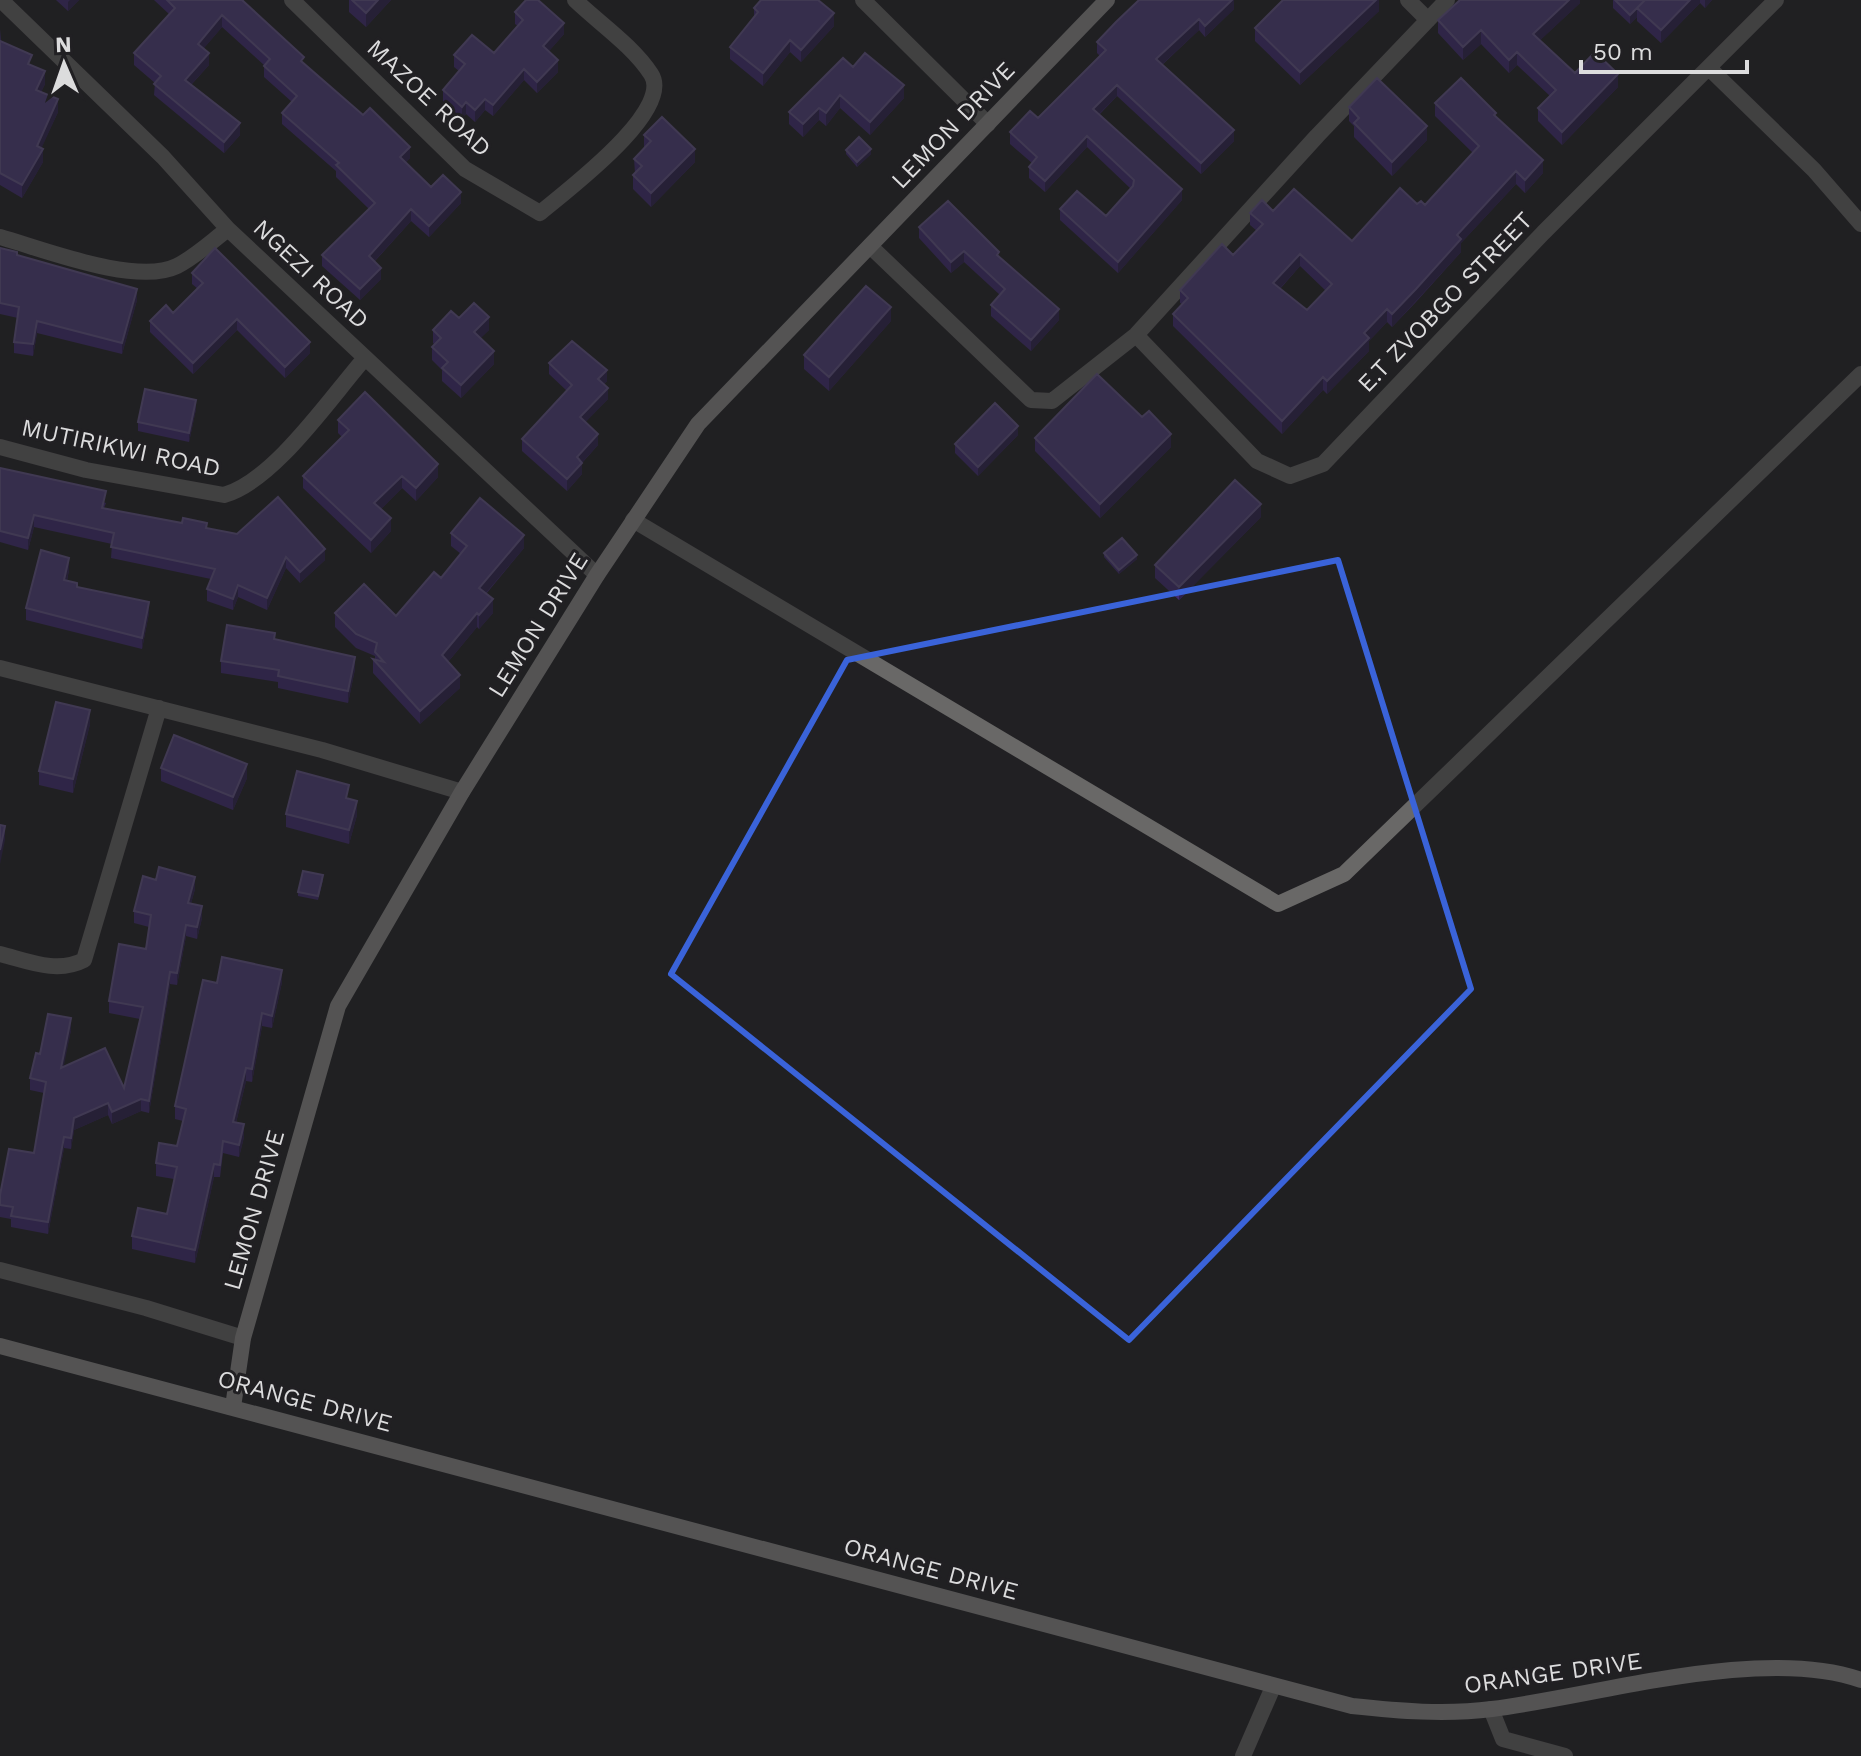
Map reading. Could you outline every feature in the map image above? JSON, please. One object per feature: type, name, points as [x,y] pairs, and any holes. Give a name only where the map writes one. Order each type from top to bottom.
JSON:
[{"type":"street","name":"NGEZI ROAD","points":[[1,0],[163,157],[228,229],[597,575]]},
{"type":"street","name":"MAZOE ROAD","points":[[292,0],[465,169],[540,213],[622,141],[650,108],[655,96],[652,75],[575,0]]},
{"type":"street","points":[[863,0],[988,124]]},
{"type":"street","name":"LEMON DRIVE","points":[[233,1407],[243,1338],[338,1006],[462,792],[597,575],[698,424],[1107,0]]},
{"type":"street","points":[[1408,0],[1428,20]]},
{"type":"street","points":[[870,246],[1031,400],[1041,403],[1065,394],[1136,335],[1447,0]]},
{"type":"street","name":"E.T ZVOBGO STREET","points":[[1136,335],[1257,461],[1290,476],[1323,464],[1543,233],[1776,0]]},
{"type":"street","points":[[1710,69],[1814,170],[1861,224]]},
{"type":"street","points":[[0,237],[101,265],[156,272],[177,266],[228,229]]},
{"type":"street","name":"MUTIRIKWI ROAD","points":[[0,447],[86,470],[224,495],[238,491],[264,475],[365,358]]},
{"type":"street","points":[[633,520],[1278,904],[1344,874],[1861,374]]},
{"type":"street","points":[[0,668],[159,708],[462,792]]},
{"type":"street","points":[[0,954],[58,968],[70,968],[84,960],[159,708]]},
{"type":"street","points":[[0,1270],[146,1308],[243,1338]]},
{"type":"street","name":"ORANGE DRIVE","points":[[0,1346],[1352,1706],[1421,1713],[1491,1709],[1771,1667],[1822,1669],[1861,1680]]},
{"type":"street","points":[[1243,1756],[1273,1687]]},
{"type":"street","points":[[1491,1709],[1503,1739],[1565,1756]]},
{"type":"highlighted area","points":[[1338,560],[1471,989],[1129,1340],[671,974],[847,660]]},
{"type":"building","points":[[167,0],[242,0],[304,57],[301,61],[363,115],[370,108],[410,147],[400,157],[431,187],[443,175],[461,192],[429,226],[411,209],[369,256],[381,268],[360,289],[322,255],[375,203],[336,165],[339,163],[282,113],[297,96],[264,66],[270,59],[222,15],[198,44],[209,53],[185,80],[240,123],[224,142],[154,84],[161,76],[134,53],[175,8]]},
{"type":"building","points":[[352,0],[378,0],[366,13]]},
{"type":"building","points":[[526,0],[538,0],[564,23],[543,46],[558,60],[537,82],[524,69],[493,105],[485,99],[475,110],[466,102],[462,107],[443,90],[465,64],[454,55],[472,35],[494,53],[523,20],[515,12]]},
{"type":"building","points":[[761,0],[818,0],[834,13],[801,50],[790,40],[763,73],[730,47],[758,12],[754,8]]},
{"type":"building","points":[[1139,0],[1232,0],[1205,26],[1199,19],[1156,59],[1234,130],[1201,163],[1117,85],[1093,109],[1182,189],[1118,262],[1060,209],[1077,191],[1106,216],[1133,186],[1134,180],[1087,136],[1045,181],[1029,167],[1037,157],[1010,132],[1030,111],[1038,118],[1106,50],[1097,42]]},
{"type":"building","points":[[1283,0],[1376,0],[1300,72],[1255,28]]},
{"type":"building","points":[[1460,0],[1569,0],[1533,34],[1575,73],[1595,52],[1618,74],[1562,132],[1538,108],[1556,90],[1517,52],[1509,60],[1481,30],[1463,47],[1438,20]]},
{"type":"building","points":[[1615,0],[1645,0],[1630,15]]},
{"type":"building","points":[[1645,0],[1690,0],[1661,30],[1637,8]]},
{"type":"building","points":[[0,41],[32,55],[28,64],[45,71],[36,90],[58,99],[37,146],[43,149],[22,185],[0,173]]},
{"type":"building","points":[[865,53],[904,85],[870,122],[840,95],[826,113],[819,108],[803,124],[789,112],[843,58],[853,67]]},
{"type":"building","points":[[1377,78],[1427,126],[1392,162],[1354,123],[1359,118],[1349,107]]},
{"type":"building","points":[[1461,78],[1496,113],[1494,115],[1543,160],[1525,180],[1516,171],[1457,235],[1461,239],[1416,289],[1392,314],[1387,309],[1364,333],[1369,338],[1327,381],[1323,377],[1282,421],[1173,314],[1188,298],[1180,290],[1222,244],[1233,255],[1263,224],[1250,213],[1262,200],[1273,211],[1294,189],[1352,241],[1400,188],[1417,204],[1421,201],[1425,205],[1479,146],[1435,103]],"holes":[[[1300,254],[1332,284],[1307,310],[1273,283]]]},
{"type":"building","points":[[662,117],[695,149],[651,193],[633,175],[642,166],[634,159],[651,141],[644,135]]},
{"type":"building","points":[[859,137],[871,149],[857,162],[846,150]]},
{"type":"building","points":[[948,201],[999,252],[997,255],[1059,309],[1031,340],[991,305],[1005,289],[964,251],[951,262],[919,227]]},
{"type":"building","points":[[0,248],[137,289],[122,343],[37,321],[33,344],[14,342],[19,307],[0,303]]},
{"type":"building","points":[[215,248],[310,342],[285,367],[237,319],[193,363],[150,321],[166,305],[173,313],[203,283],[192,273]]},
{"type":"building","points":[[866,286],[891,307],[829,377],[804,355]]},
{"type":"building","points":[[474,303],[489,317],[474,332],[494,351],[461,385],[442,368],[448,362],[432,347],[441,338],[433,330],[451,311],[459,318]]},
{"type":"building","points":[[572,341],[607,370],[598,379],[608,388],[580,417],[598,434],[577,457],[582,463],[567,479],[522,439],[572,385],[549,363]]},
{"type":"building","points":[[1097,374],[1142,417],[1149,411],[1171,434],[1100,504],[1035,438]]},
{"type":"building","points":[[145,389],[196,400],[189,433],[138,422]]},
{"type":"building","points":[[365,392],[438,464],[416,488],[402,476],[374,503],[391,518],[371,540],[303,476],[349,430],[338,420]]},
{"type":"building","points":[[995,403],[1018,426],[978,467],[955,444]]},
{"type":"building","points":[[0,468],[106,491],[102,508],[182,523],[183,518],[207,523],[206,528],[237,534],[278,497],[325,549],[300,572],[286,557],[267,598],[238,585],[233,599],[207,589],[215,569],[111,547],[114,533],[34,515],[28,538],[0,531]]},
{"type":"building","points":[[1235,480],[1261,504],[1179,587],[1155,565]]},
{"type":"building","points":[[480,498],[524,535],[479,588],[493,599],[479,615],[477,613],[442,655],[460,675],[420,711],[373,659],[384,662],[375,652],[377,643],[356,634],[335,613],[364,584],[396,616],[434,572],[441,578],[467,546],[451,533]]},
{"type":"building","points":[[1122,538],[1137,555],[1119,570],[1104,553]]},
{"type":"building","points":[[41,550],[69,558],[64,580],[77,583],[77,587],[149,602],[142,638],[26,608]]},
{"type":"building","points":[[227,625],[275,633],[274,639],[355,657],[348,691],[278,676],[279,670],[221,661]]},
{"type":"building","points":[[56,702],[90,710],[73,779],[39,771]]},
{"type":"building","points":[[174,735],[247,764],[233,797],[161,768]]},
{"type":"building","points":[[297,771],[349,785],[346,798],[357,801],[349,830],[286,814]]},
{"type":"building","points":[[0,825],[5,826],[0,850]]},
{"type":"building","points":[[159,867],[195,877],[188,903],[202,906],[197,927],[186,925],[177,973],[170,972],[149,1101],[141,1099],[112,1112],[108,1103],[74,1118],[71,1138],[64,1137],[48,1222],[11,1216],[13,1207],[0,1205],[0,1195],[9,1149],[34,1153],[46,1082],[30,1078],[36,1053],[40,1054],[48,1014],[71,1018],[61,1068],[105,1048],[124,1088],[143,1007],[109,1001],[119,944],[146,949],[151,915],[134,911],[143,876],[156,880]]},
{"type":"building","points":[[303,871],[323,875],[318,896],[298,892]]},
{"type":"building","points":[[222,957],[282,970],[272,1016],[262,1013],[252,1069],[246,1068],[233,1122],[244,1124],[239,1145],[223,1141],[220,1165],[214,1164],[195,1250],[132,1236],[138,1208],[167,1214],[177,1167],[156,1163],[159,1143],[177,1146],[186,1109],[175,1106],[203,980],[217,983]]}]
